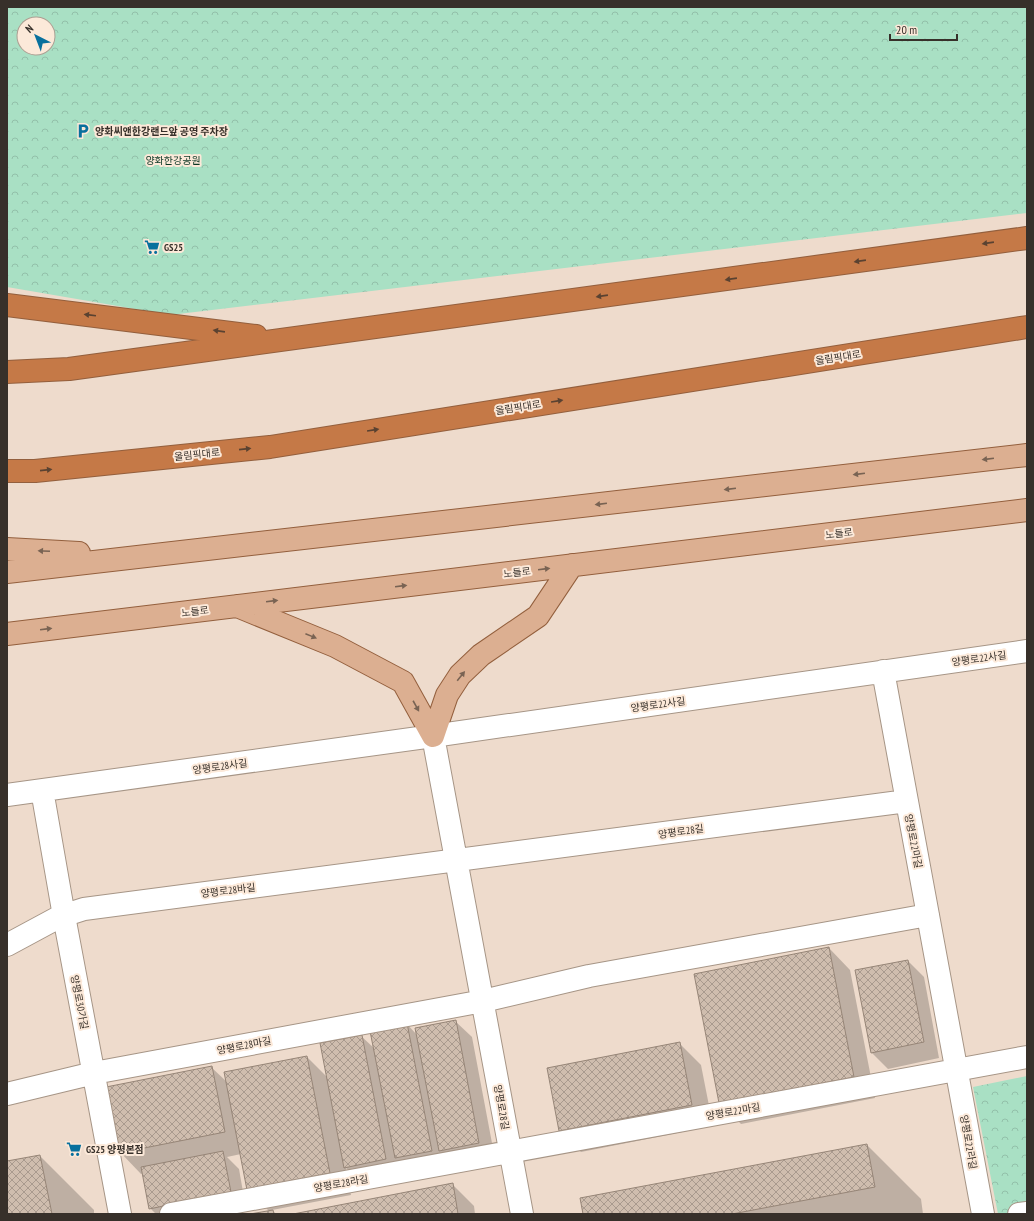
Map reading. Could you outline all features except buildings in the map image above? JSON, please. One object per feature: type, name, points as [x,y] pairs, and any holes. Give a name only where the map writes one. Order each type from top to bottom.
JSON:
[{"type":"highway","points":[[7,372],[69,368],[285,340],[1027,238]]},
{"type":"highway","points":[[7,305],[161,323],[285,340]]},
{"type":"highway","name":"올림픽대로","points":[[7,471],[34,471],[270,447],[1027,327]]},
{"type":"main road","points":[[7,572],[1027,455]]},
{"type":"main road","name":"노들로","points":[[7,634],[1027,510]]},
{"type":"main road","points":[[7,549],[138,557]]},
{"type":"main road","points":[[433,736],[447,695],[460,675],[481,655],[538,616],[572,565]]},
{"type":"main road","points":[[236,606],[335,646],[402,682],[433,736]]},
{"type":"street","name":"양평로22사길","points":[[433,736],[1027,651]]},
{"type":"street","points":[[883,671],[907,800]]},
{"type":"street","name":"양평로28사길","points":[[7,795],[433,736]]},
{"type":"street","name":"양평로28길","points":[[433,736],[522,1214]]},
{"type":"street","name":"양평로30가길","points":[[42,790],[120,1214]]},
{"type":"street","name":"양평로28길","points":[[456,861],[907,800]]},
{"type":"street","name":"양평로22마길","points":[[907,800],[956,1070]]},
{"type":"street","name":"양평로28바길","points":[[7,945],[64,916],[84,909],[456,861]]},
{"type":"street","points":[[483,1001],[589,976],[928,915]]},
{"type":"street","name":"양평로28마길","points":[[7,1094],[94,1073],[483,1001]]},
{"type":"street","name":"양평로22마길","points":[[511,1152],[1027,1057]]},
{"type":"street","name":"양평로22라길","points":[[956,1070],[983,1214]]},
{"type":"street","name":"양평로28라길","points":[[172,1214],[511,1152]]},
{"type":"street","points":[[1019,1214],[1027,1213]]},
{"type":"green space","name":"양화한강공원","points":[[7,7],[1027,7],[1027,213],[170,315],[7,287]]},
{"type":"green space","points":[[1027,1076],[1027,1211],[1014,1214],[998,1214],[973,1087]]},
{"type":"place","name":"양화씨앤한강랜드앞 공영 주차장","points":[[83,131]]},
{"type":"place","name":"GS25","points":[[152,247]]},
{"type":"place","name":"GS25 양평본점","points":[[74,1149]]}]
